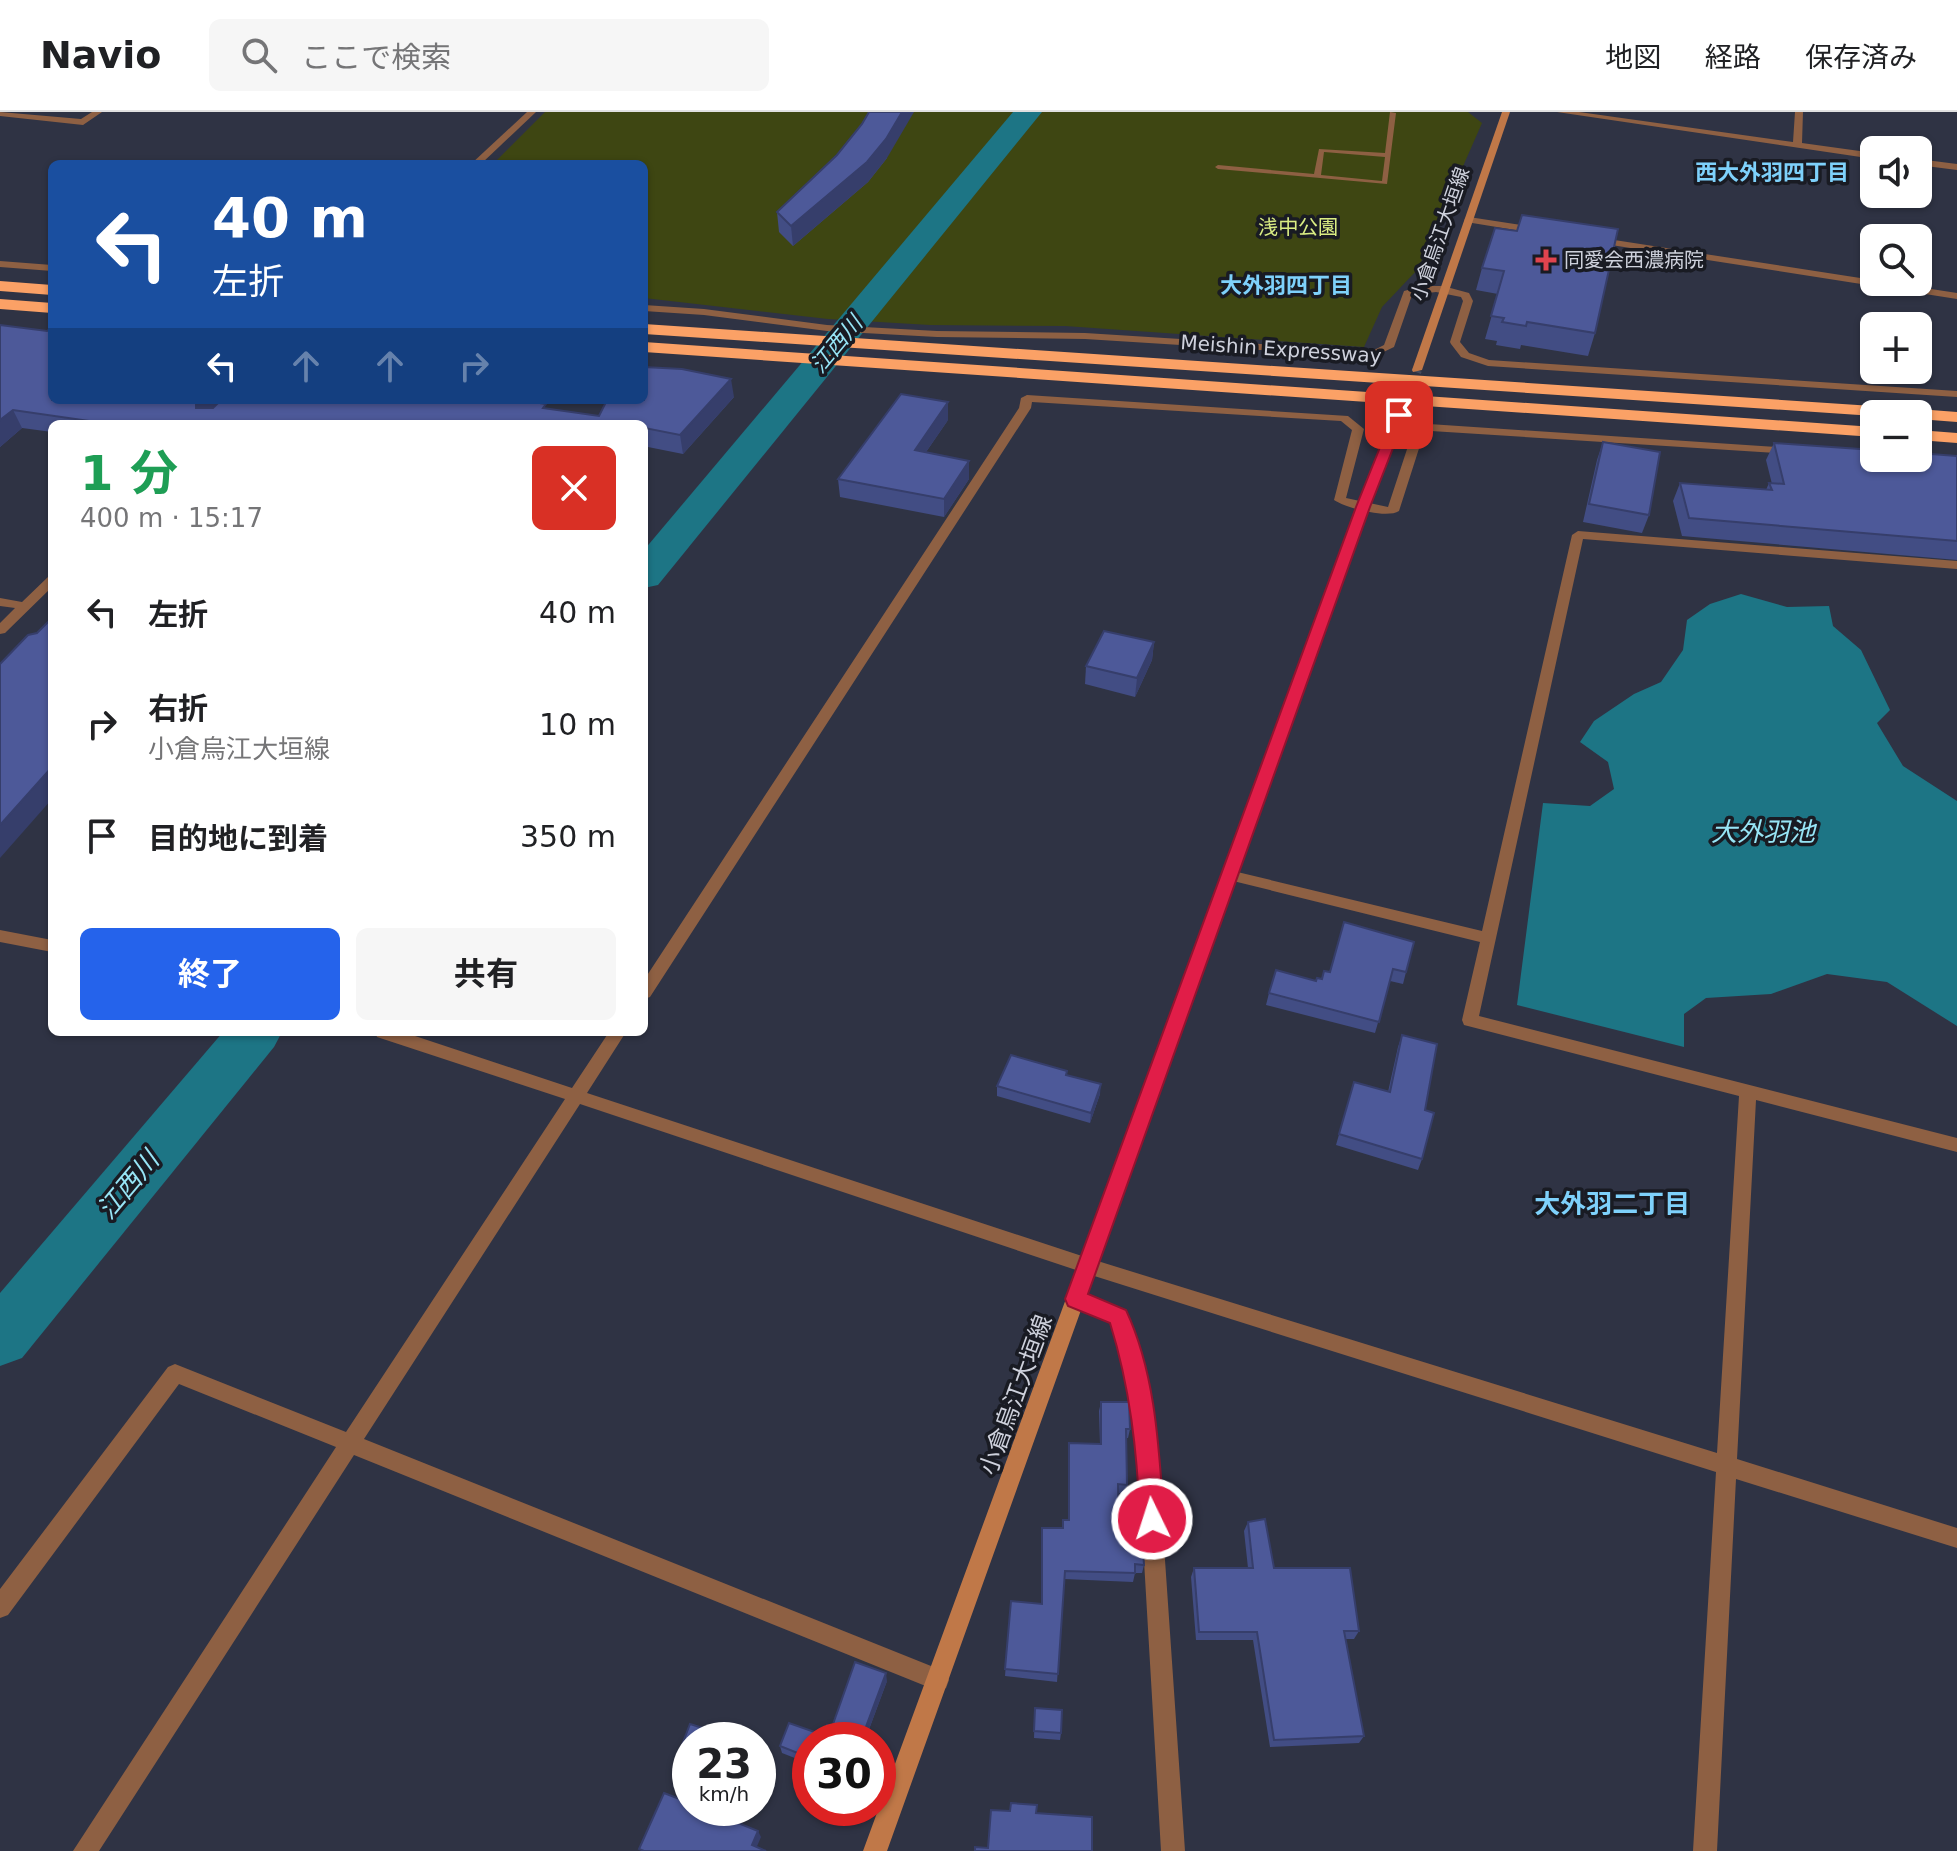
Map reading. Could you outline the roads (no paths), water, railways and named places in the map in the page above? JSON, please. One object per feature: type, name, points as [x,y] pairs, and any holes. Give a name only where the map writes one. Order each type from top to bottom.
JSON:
[{"type":"highway","points":[[0,286],[48,290]]},
{"type":"highway","points":[[0,304],[48,308]]},
{"type":"highway","name":"Meishin Expressway","points":[[648,329],[777,338],[937,341],[1860,410]]},
{"type":"highway","name":"Meishin Expressway","points":[[648,347],[1860,431]]},
{"type":"highway","name":"Meishin Expressway","points":[[1932,415],[1957,417]]},
{"type":"highway","points":[[1932,436],[1957,438]]},
{"type":"main road","name":"小倉烏江大垣線","points":[[1417,370],[1506,112]]},
{"type":"main road","name":"小倉烏江大垣線","points":[[875,1851],[1399,415]]},
{"type":"street","points":[[0,113],[83,122],[98,112]]},
{"type":"street","points":[[480,160],[532,112]]},
{"type":"street","points":[[1561,112],[1860,154]]},
{"type":"street","points":[[1797,145],[1799,112]]},
{"type":"street","points":[[0,124],[16,115]]},
{"type":"street","points":[[1932,164],[1957,167]]},
{"type":"street","points":[[1469,220],[1545,232]]},
{"type":"street","points":[[1590,239],[1957,296]]},
{"type":"street","points":[[0,264],[48,268]]},
{"type":"street","points":[[648,308],[704,312],[937,341],[1085,336],[1373,354],[1389,347],[1408,293],[1427,287],[1444,288],[1465,295],[1468,301],[1455,342],[1465,355],[1488,363],[1957,394]]},
{"type":"street","points":[[648,987],[950,526],[1025,408],[1027,398],[1344,418],[1358,429],[1340,500],[1393,511],[1418,434],[1429,427],[1813,453]]},
{"type":"street","points":[[1957,565],[1578,535],[1470,1020],[1957,1145]]},
{"type":"street","points":[[0,630],[48,584]]},
{"type":"street","points":[[0,602],[26,606]]},
{"type":"street","points":[[1229,875],[1489,938]]},
{"type":"street","points":[[0,936],[48,945]]},
{"type":"street","points":[[395,1036],[1088,1266],[1957,1538]]},
{"type":"street","points":[[85,1851],[615,1036]]},
{"type":"street","points":[[1705,1851],[1748,1091]]},
{"type":"street","points":[[1076,1299],[1119,1316],[1136,1373],[1148,1458],[1173,1851]]},
{"type":"street","points":[[0,1607],[175,1373],[349,1446],[938,1680]]},
{"type":"lane","points":[[1218,167],[1385,183],[1393,113]]},
{"type":"lane","points":[[1317,177],[1321,150],[1388,155]]},
{"type":"water","name":"大外羽池","points":[[1741,594],[1787,607],[1829,606],[1833,626],[1861,650],[1890,710],[1877,723],[1903,766],[1957,801],[1957,1026],[1887,982],[1827,974],[1771,994],[1706,998],[1684,1014],[1684,1047],[1517,1005],[1543,803],[1590,806],[1614,789],[1608,762],[1580,742],[1594,721],[1634,694],[1661,682],[1683,650],[1687,620],[1710,604]]},
{"type":"waterway","name":"江西川","points":[[648,571],[1028,112]]},
{"type":"waterway","name":"江西川","points":[[0,1338],[252,1036]]},
{"type":"tunnel","points":[[1405,400],[1417,370]]},
{"type":"tunnel","points":[[1399,415],[1406,398]]},
{"type":"place","name":"同愛会西濃病院","points":[[1546,260]]},
{"type":"district","name":"西大外羽四丁目","points":[[1772,172]]},
{"type":"district","name":"大外羽四丁目","points":[[1286,285]]},
{"type":"district","name":"大外羽二丁目","points":[[1612,1204]]},
{"type":"park label","name":"浅中公園","points":[[1298,227]]}]
